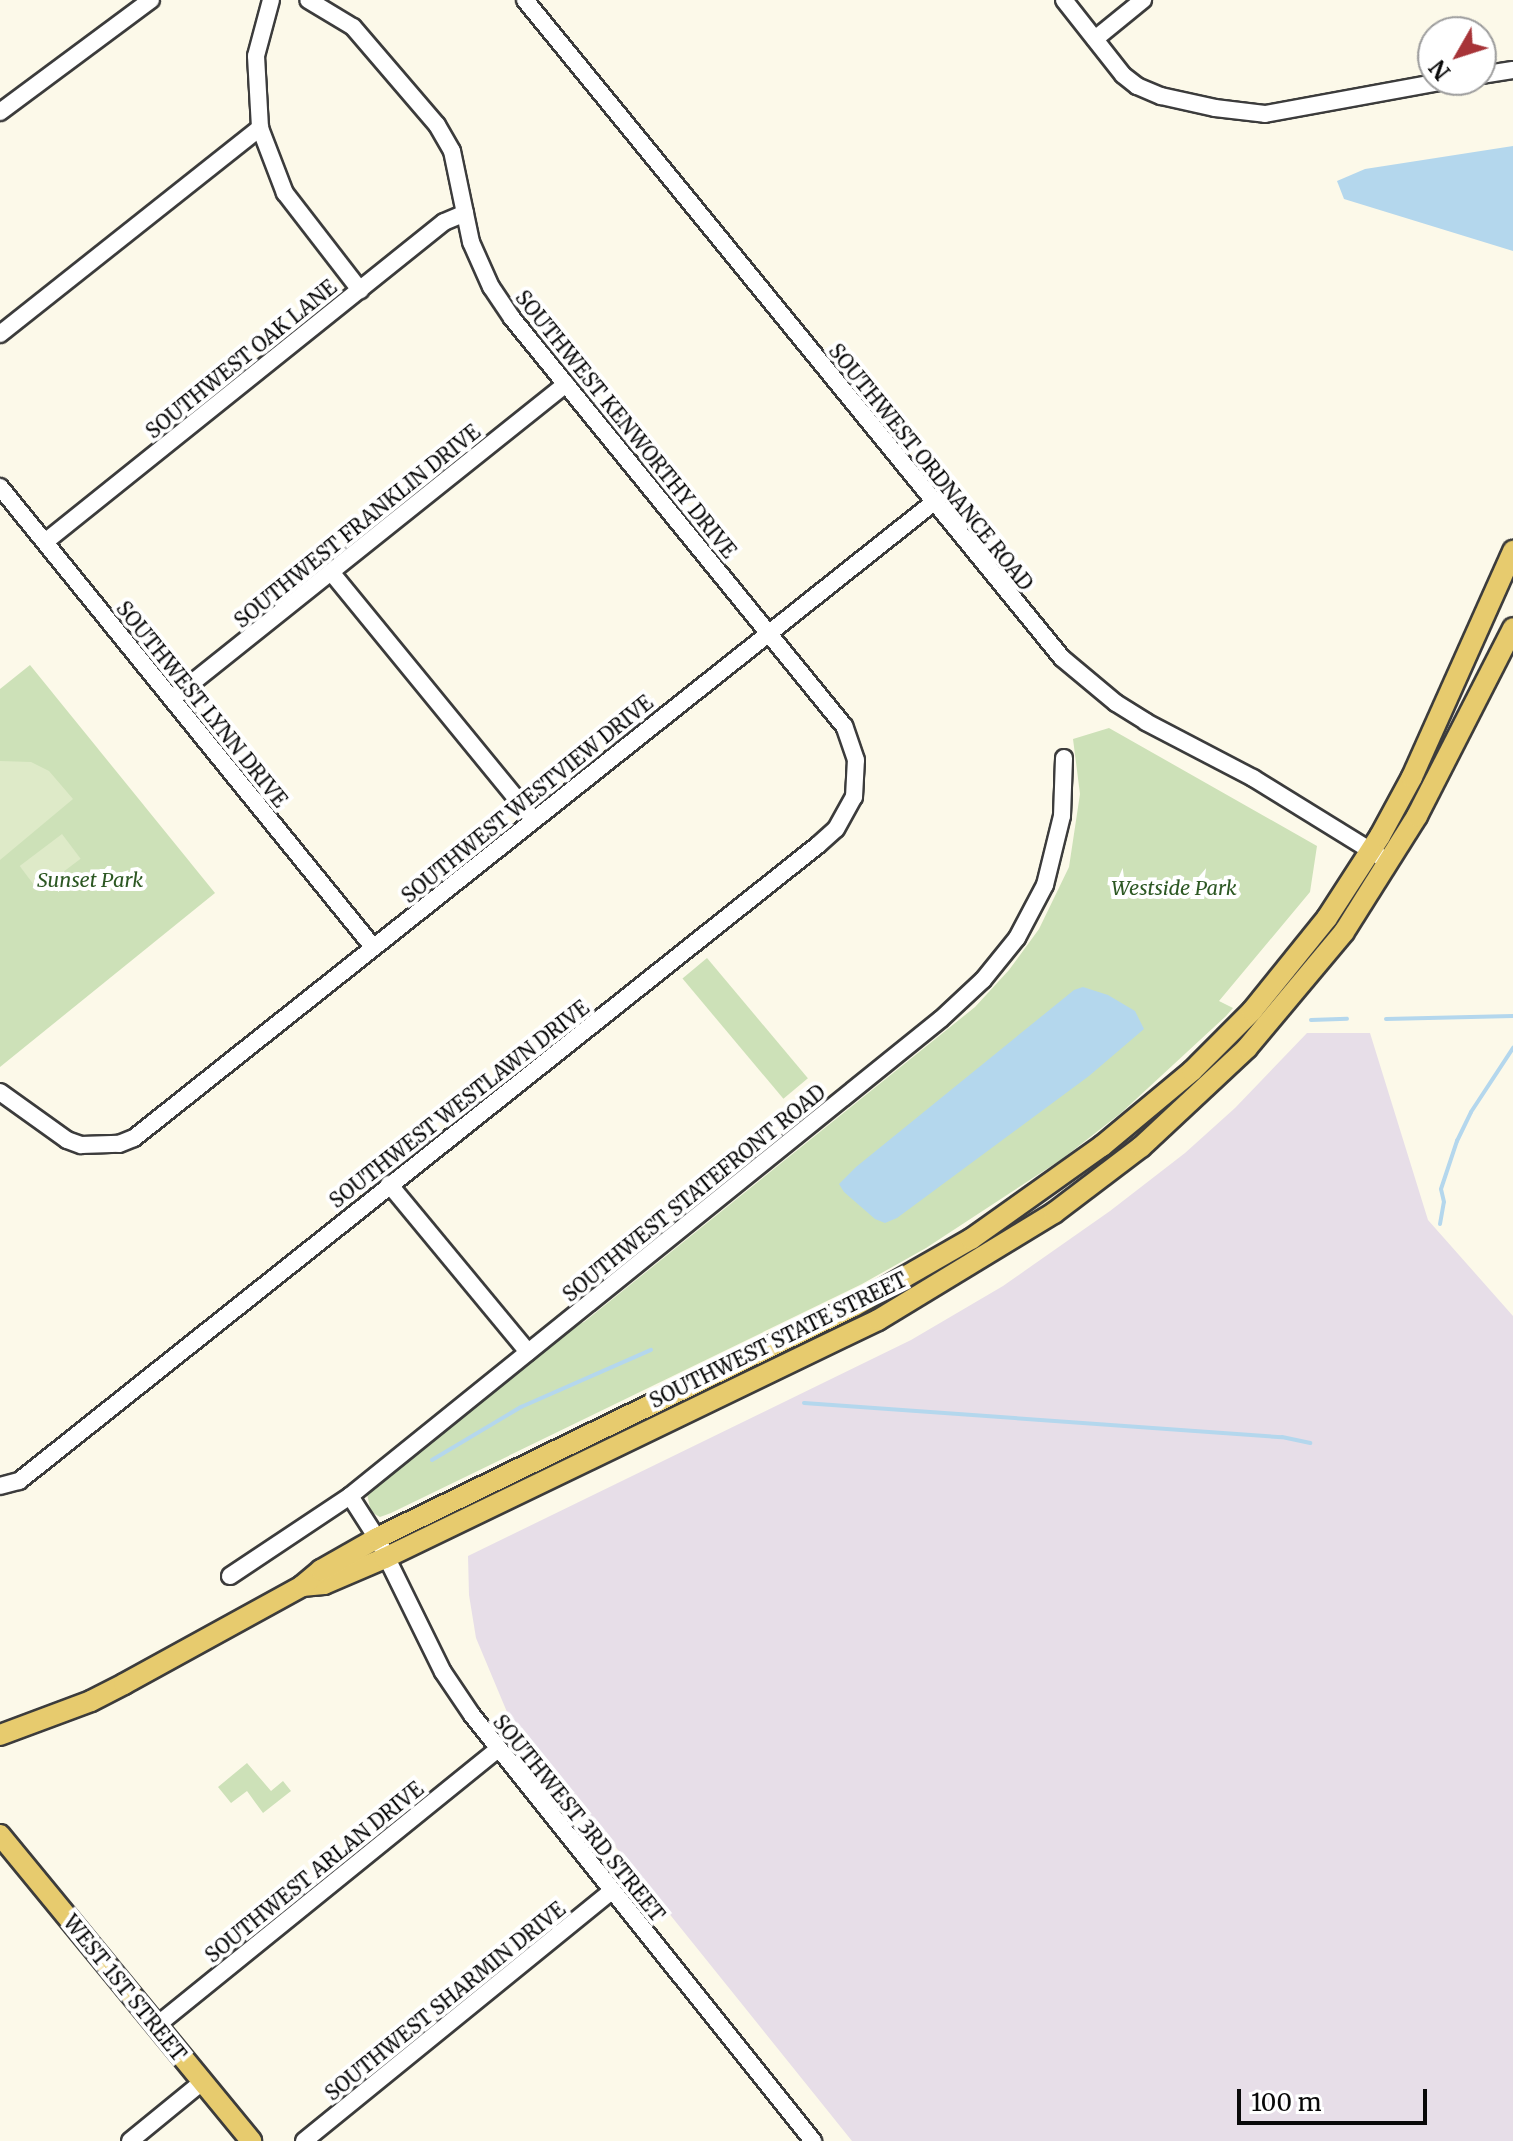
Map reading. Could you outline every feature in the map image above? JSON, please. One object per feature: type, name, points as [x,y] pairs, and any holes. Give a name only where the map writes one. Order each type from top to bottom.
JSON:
[{"type":"main road","name":"SOUTHWEST STATE STREET","points":[[0,1735],[91,1701],[302,1586],[321,1570],[377,1538],[854,1306],[1008,1214],[1114,1137],[1223,1041],[1304,950],[1371,851],[1424,753],[1513,551]]},
{"type":"main road","name":"SOUTHWEST STATE STREET","points":[[302,1586],[324,1584],[385,1558],[854,1332],[936,1287],[1054,1213],[1141,1147],[1247,1048],[1314,972],[1390,862],[1513,628]]},
{"type":"main road","name":"WEST 1ST STREET","points":[[0,1835],[251,2141]]},
{"type":"street","points":[[0,112],[151,0]]},
{"type":"street","points":[[271,0],[256,56],[260,128],[285,193],[360,290]]},
{"type":"street","name":"SOUTHWEST KENWORTHY DRIVE","points":[[308,0],[353,27],[437,125],[452,151],[478,262],[491,287],[566,384],[833,711]]},
{"type":"street","name":"SOUTHWEST ORDNANCE ROAD","points":[[525,0],[1037,631],[1088,681],[1146,722],[1253,778],[1390,862]]},
{"type":"street","points":[[1064,0],[1137,86],[1161,96],[1265,114],[1417,86]]},
{"type":"street","points":[[1095,39],[1143,0]]},
{"type":"street","points":[[0,334],[260,128]]},
{"type":"street","name":"SOUTHWEST OAK LANE","points":[[45,542],[444,222],[465,213]]},
{"type":"street","name":"SOUTHWEST FRANKLIN DRIVE","points":[[173,698],[566,384]]},
{"type":"street","name":"SOUTHWEST LYNN DRIVE","points":[[0,487],[373,947]]},
{"type":"street","name":"SOUTHWEST WESTVIEW DRIVE","points":[[0,1092],[67,1140],[96,1147],[119,1144],[147,1129],[934,502]]},
{"type":"street","points":[[331,572],[533,819]]},
{"type":"street","name":"SOUTHWEST WESTLAWN DRIVE","points":[[2,1487],[19,1481],[836,829],[854,797],[857,770],[852,743],[833,711]]},
{"type":"street","name":"SOUTHWEST STATEFRONT ROAD","points":[[230,1576],[350,1496],[941,1019],[983,980],[1017,938],[1045,885],[1062,816],[1064,758]]},
{"type":"street","points":[[389,1184],[528,1352]]},
{"type":"street","name":"SOUTHWEST 3RD STREET","points":[[350,1496],[377,1538],[443,1672],[498,1749],[813,2141]]},
{"type":"street","name":"SOUTHWEST ARLAN DRIVE","points":[[156,2026],[498,1749]]},
{"type":"street","name":"SOUTHWEST SHARMIN DRIVE","points":[[304,2141],[612,1891]]},
{"type":"street","points":[[130,2141],[202,2082]]},
{"type":"shaded area","points":[[1307,1033],[1370,1033],[1428,1220],[1513,1316],[1513,2141],[852,2141],[507,1712],[476,1638],[469,1595],[468,1556],[911,1340],[1003,1286],[1110,1211],[1185,1153],[1235,1108]]},
{"type":"green space","name":"Sunset Park","points":[[30,665],[215,893],[0,1067],[0,689]]},
{"type":"green space","name":"Westside Park","points":[[1109,728],[1317,846],[1310,892],[1219,1001],[1233,1008],[1226,1016],[1121,1113],[1062,1159],[926,1248],[862,1284],[391,1513],[380,1517],[371,1512],[367,1494],[383,1479],[568,1329],[584,1322],[975,1007],[1009,970],[1039,929],[1069,867],[1080,794],[1073,739]]},
{"type":"green space","points":[[0,761],[31,762],[49,771],[73,799],[0,860]]},
{"type":"green space","points":[[62,834],[81,859],[38,891],[20,866]]},
{"type":"green space","points":[[707,958],[808,1078],[783,1099],[682,979]]},
{"type":"green space","points":[[247,1763],[271,1791],[283,1781],[291,1791],[263,1813],[247,1791],[231,1803],[218,1787]]},
{"type":"water","points":[[1513,146],[1513,251],[1344,199],[1337,181],[1365,169]]},
{"type":"water","points":[[1083,987],[1108,995],[1135,1011],[1144,1029],[1089,1076],[897,1218],[885,1223],[875,1219],[844,1192],[839,1184],[856,1167],[1074,990]]},
{"type":"waterway","points":[[1386,1019],[1513,1016]]},
{"type":"waterway","points":[[1311,1020],[1347,1019]]},
{"type":"waterway","points":[[1440,1224],[1444,1202],[1441,1189],[1457,1141],[1471,1112],[1513,1048]]},
{"type":"waterway","points":[[432,1460],[521,1407],[651,1350]]},
{"type":"waterway","points":[[804,1403],[1282,1437],[1310,1443]]}]
